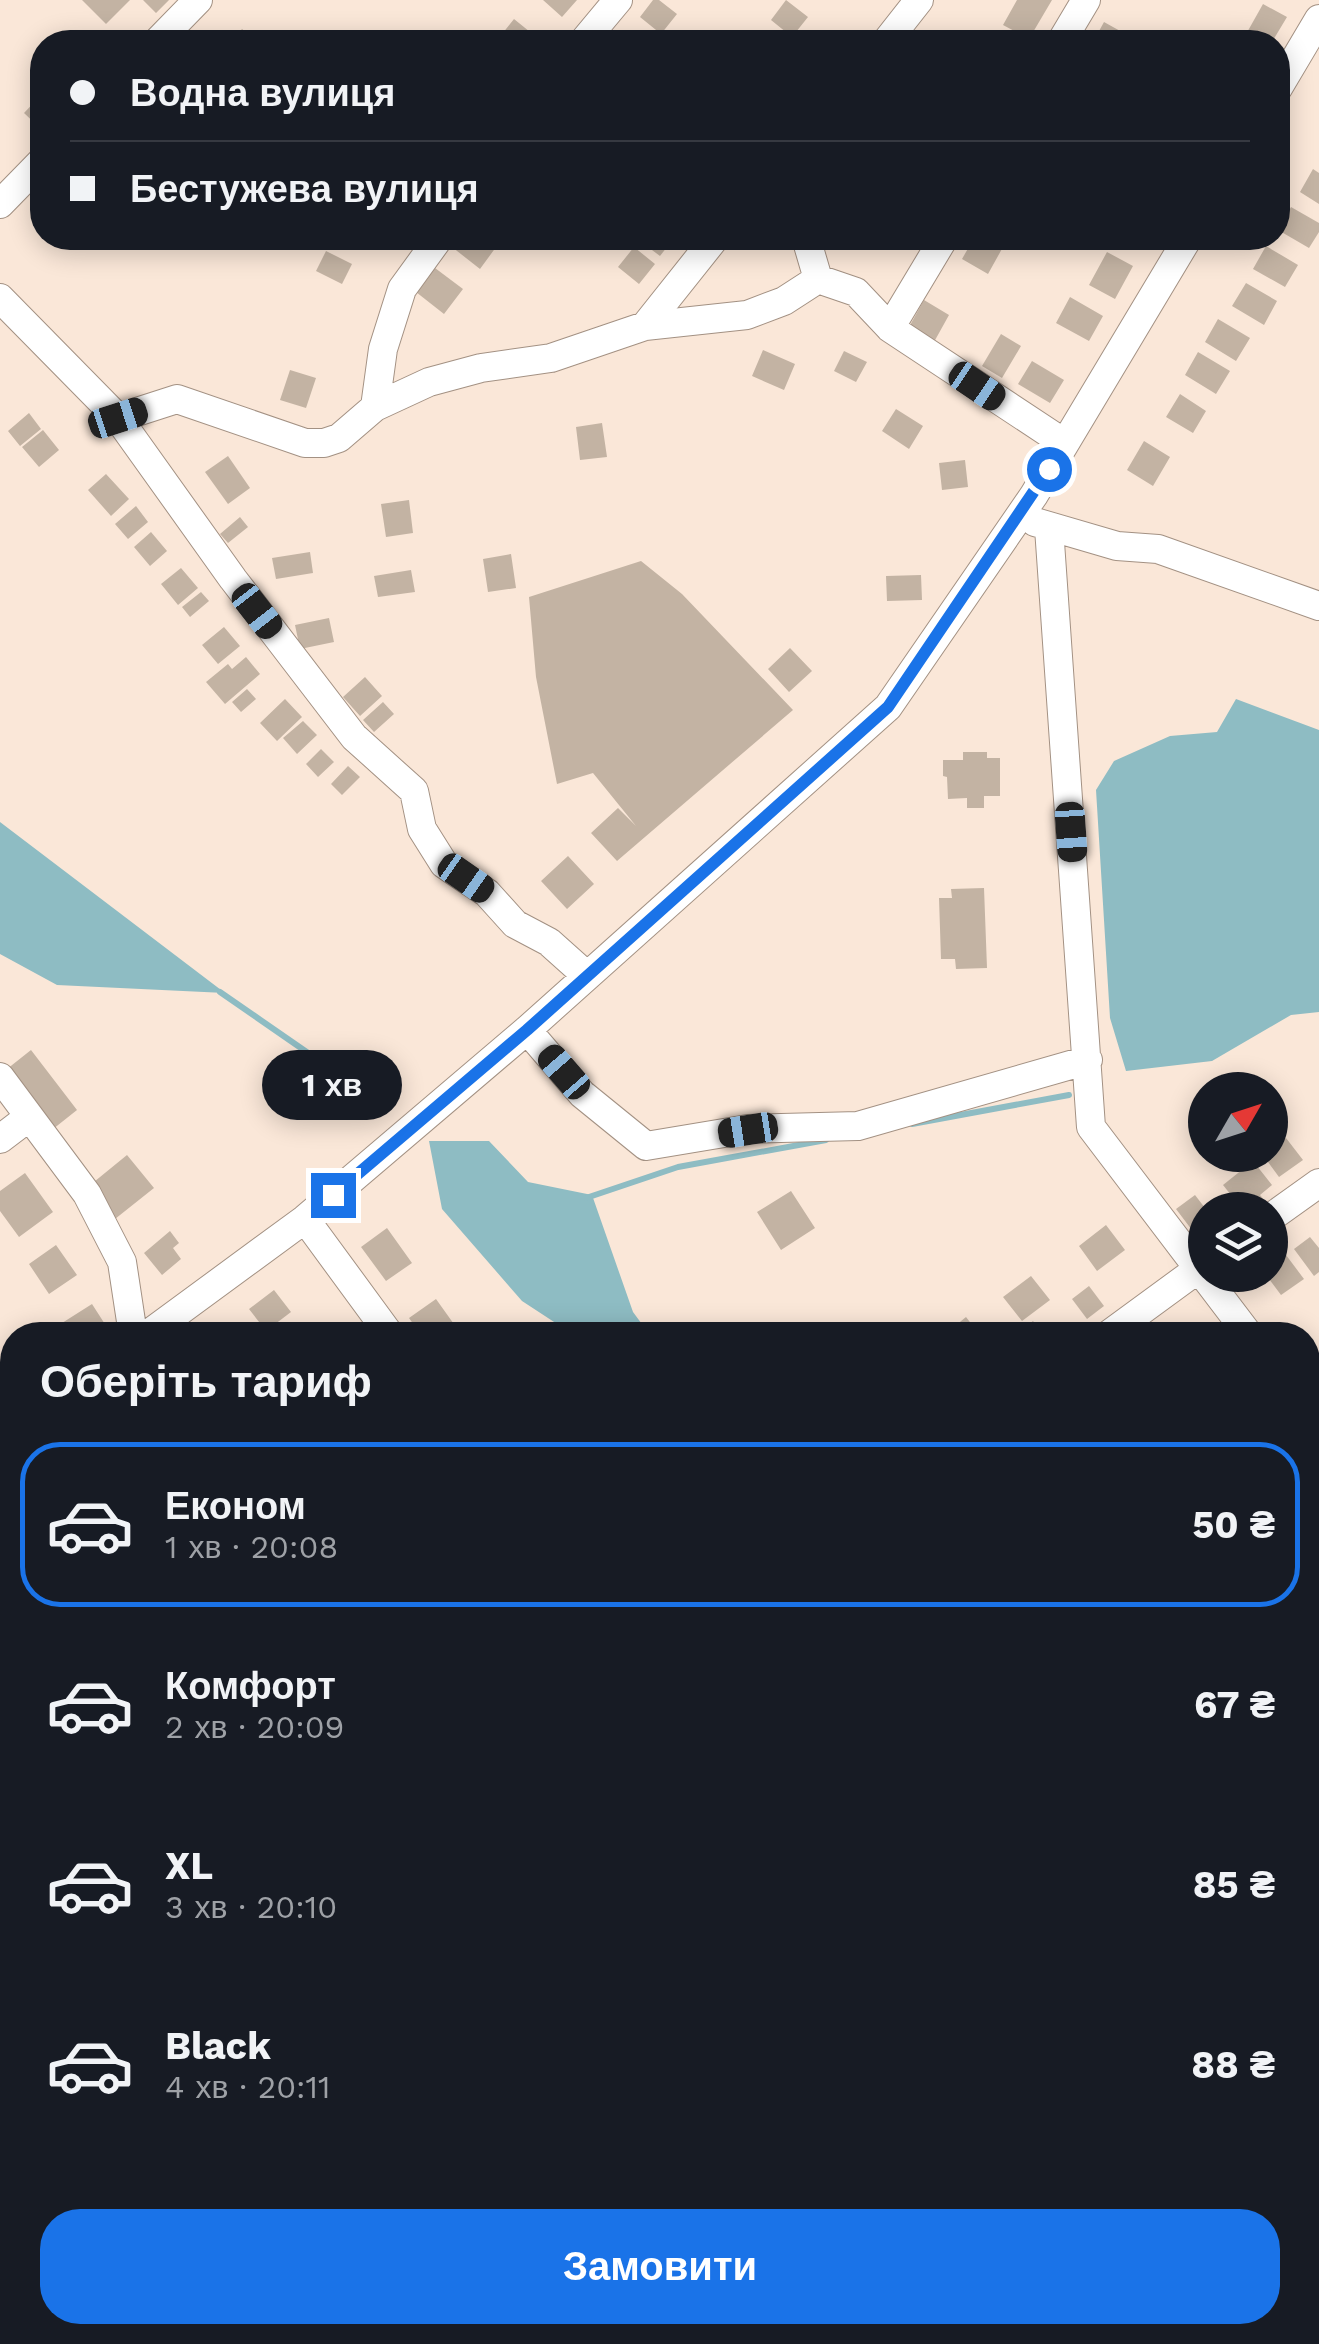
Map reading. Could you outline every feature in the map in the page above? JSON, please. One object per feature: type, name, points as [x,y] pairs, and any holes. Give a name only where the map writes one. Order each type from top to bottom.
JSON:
[{"type":"street","points":[[169,30],[198,0]]},
{"type":"street","points":[[594,30],[618,0]]},
{"type":"street","points":[[896,30],[920,0]]},
{"type":"street","points":[[1068,30],[1086,0]]},
{"type":"street","points":[[1290,68],[1319,19]]},
{"type":"street","points":[[0,204],[30,173]]},
{"type":"street","points":[[375,407],[384,349],[402,290],[430,250]]},
{"type":"street","points":[[645,326],[705,250]]},
{"type":"street","points":[[810,250],[818,279]]},
{"type":"street","points":[[890,328],[937,250]]},
{"type":"street","points":[[165,1322],[305,1219],[527,1030],[888,707],[1020,515],[1181,250]]},
{"type":"street","points":[[118,418],[177,399],[306,443],[324,443],[338,438],[375,407],[428,382],[481,368],[551,358],[645,326],[746,315],[784,301],[818,279]]},
{"type":"street","points":[[818,279],[856,292],[890,328],[1064,443]]},
{"type":"street","points":[[0,298],[118,418],[233,580],[354,737],[414,791],[422,829],[444,864],[487,893],[515,924],[549,942],[587,976]]},
{"type":"street","points":[[1020,515],[1049,528],[1117,546],[1158,549],[1319,606]]},
{"type":"street","points":[[1049,528],[1091,1127],[1188,1248]]},
{"type":"street","points":[[527,1030],[582,1094],[646,1146],[748,1130],[858,1126],[1088,1060]]},
{"type":"street","points":[[0,1076],[87,1194],[122,1262],[131,1322]]},
{"type":"street","points":[[0,1139],[30,1116]]},
{"type":"street","points":[[1288,1205],[1319,1183]]},
{"type":"street","points":[[305,1219],[380,1322]]},
{"type":"street","points":[[1126,1322],[1188,1276]]},
{"type":"street","points":[[1220,1292],[1240,1322]]},
{"type":"water","points":[[1236,699],[1319,730],[1319,1012],[1291,1015],[1212,1061],[1126,1071],[1110,1018],[1096,790],[1114,761],[1170,736],[1217,732]]},
{"type":"water","points":[[0,822],[225,993],[57,985],[0,954]]},
{"type":"water","points":[[429,1141],[489,1141],[528,1182],[592,1195],[633,1312],[640,1322],[554,1322],[522,1301],[442,1209]]},
{"type":"building","points":[[82,0],[130,0],[106,24]]},
{"type":"building","points":[[143,0],[169,0],[156,13]]},
{"type":"building","points":[[543,0],[577,0],[562,17]]},
{"type":"building","points":[[653,0],[659,0],[677,14],[664,30],[656,30],[640,17]]},
{"type":"building","points":[[786,0],[808,17],[798,30],[783,30],[771,20]]},
{"type":"building","points":[[1017,0],[1052,0],[1034,30],[1012,30],[1003,25]]},
{"type":"building","points":[[1263,4],[1287,17],[1279,30],[1248,30]]},
{"type":"building","points":[[514,19],[528,30],[505,30]]},
{"type":"building","points":[[1104,22],[1118,30],[1100,30]]},
{"type":"building","points":[[1313,169],[1319,173],[1319,204],[1300,192]]},
{"type":"building","points":[[1290,209],[1319,223],[1319,232],[1309,248],[1290,237]]},
{"type":"building","points":[[456,250],[494,250],[480,269]]},
{"type":"building","points":[[632,250],[638,250],[655,264],[639,284],[618,267]]},
{"type":"building","points":[[967,250],[1001,250],[988,274],[962,259]]},
{"type":"building","points":[[1264,250],[1273,250],[1298,265],[1285,287],[1253,269]]},
{"type":"building","points":[[326,251],[352,264],[342,284],[316,271]]},
{"type":"building","points":[[1107,252],[1133,266],[1115,299],[1089,285]]},
{"type":"building","points":[[435,268],[463,289],[444,314],[416,292]]},
{"type":"building","points":[[1246,283],[1277,301],[1264,325],[1232,306]]},
{"type":"building","points":[[1070,297],[1103,316],[1089,341],[1056,323]]},
{"type":"building","points":[[924,300],[949,315],[934,342],[909,327]]},
{"type":"building","points":[[1218,319],[1250,338],[1236,361],[1205,342]]},
{"type":"building","points":[[1001,334],[1021,346],[1002,378],[982,366]]},
{"type":"building","points":[[763,350],[795,364],[784,390],[752,376]]},
{"type":"building","points":[[844,351],[867,362],[856,382],[834,371]]},
{"type":"building","points":[[1198,352],[1230,371],[1216,394],[1185,375]]},
{"type":"building","points":[[1032,361],[1064,380],[1050,403],[1018,384]]},
{"type":"building","points":[[290,370],[316,378],[306,408],[280,400]]},
{"type":"building","points":[[1180,394],[1206,411],[1193,433],[1166,417]]},
{"type":"building","points":[[896,409],[923,426],[909,449],[882,431]]},
{"type":"building","points":[[29,413],[41,429],[20,446],[8,431]]},
{"type":"building","points":[[602,423],[607,457],[580,460],[576,427]]},
{"type":"building","points":[[43,430],[59,450],[39,467],[22,447]]},
{"type":"building","points":[[1144,441],[1170,457],[1153,486],[1127,470]]},
{"type":"building","points":[[228,456],[250,488],[228,504],[205,472]]},
{"type":"building","points":[[965,460],[968,487],[942,490],[939,463]]},
{"type":"building","points":[[106,474],[129,499],[111,516],[88,490]]},
{"type":"building","points":[[409,500],[413,533],[386,537],[381,504]]},
{"type":"building","points":[[136,506],[148,522],[128,539],[115,524]]},
{"type":"building","points":[[240,517],[248,527],[228,543],[220,534]]},
{"type":"building","points":[[151,532],[167,551],[150,566],[134,547]]},
{"type":"building","points":[[310,552],[313,573],[276,579],[272,558]]},
{"type":"building","points":[[511,554],[516,588],[488,592],[483,559]]},
{"type":"building","points":[[641,561],[682,594],[793,710],[617,861],[591,833],[618,808],[636,826],[593,773],[557,784],[536,677],[529,597]]},
{"type":"building","points":[[181,568],[198,588],[178,605],[161,584]]},
{"type":"building","points":[[411,570],[415,592],[378,597],[374,576]]},
{"type":"building","points":[[921,575],[922,600],[887,601],[886,576]]},
{"type":"building","points":[[201,592],[209,601],[190,617],[182,607]]},
{"type":"building","points":[[329,618],[334,642],[300,649],[295,625]]},
{"type":"building","points":[[224,627],[240,646],[218,664],[202,645]]},
{"type":"building","points":[[790,648],[812,671],[789,692],[768,669]]},
{"type":"building","points":[[246,657],[260,674],[225,704],[206,682],[228,664],[232,669]]},
{"type":"building","points":[[365,677],[382,696],[360,716],[343,697]]},
{"type":"building","points":[[247,689],[256,699],[241,712],[232,702]]},
{"type":"building","points":[[285,699],[302,717],[277,741],[260,723]]},
{"type":"building","points":[[383,702],[394,714],[374,732],[363,720]]},
{"type":"building","points":[[303,721],[317,735],[297,754],[283,738]]},
{"type":"building","points":[[321,749],[334,762],[318,777],[306,764]]},
{"type":"building","points":[[963,752],[987,752],[987,758],[1000,758],[1000,796],[984,796],[984,808],[967,808],[967,798],[948,799],[943,760],[963,760]]},
{"type":"building","points":[[348,766],[360,777],[342,795],[331,784]]},
{"type":"building","points":[[568,856],[594,884],[567,909],[541,881]]},
{"type":"building","points":[[984,888],[987,968],[956,969],[955,959],[941,959],[939,898],[952,898],[951,889]]},
{"type":"building","points":[[31,1050],[77,1110],[48,1133],[2,1073]]},
{"type":"building","points":[[1288,1141],[1303,1160],[1288,1171]]},
{"type":"building","points":[[127,1155],[154,1188],[115,1219],[89,1186]]},
{"type":"building","points":[[1239,1172],[1262,1172],[1272,1185],[1264,1192],[1229,1192],[1223,1185]]},
{"type":"building","points":[[25,1173],[53,1212],[19,1237],[0,1211],[0,1191]]},
{"type":"building","points":[[791,1191],[815,1228],[781,1250],[757,1212]]},
{"type":"building","points":[[1188,1200],[1188,1225],[1176,1209]]},
{"type":"building","points":[[1106,1225],[1125,1250],[1097,1271],[1079,1246]]},
{"type":"building","points":[[387,1228],[412,1263],[386,1281],[361,1247]]},
{"type":"building","points":[[170,1231],[179,1243],[173,1248],[181,1259],[162,1275],[144,1253]]},
{"type":"building","points":[[1310,1237],[1319,1248],[1319,1272],[1314,1276],[1294,1249]]},
{"type":"building","points":[[56,1245],[77,1275],[49,1294],[29,1264]]},
{"type":"building","points":[[1288,1258],[1304,1279],[1288,1290]]},
{"type":"building","points":[[1031,1276],[1050,1300],[1022,1321],[1003,1297]]},
{"type":"building","points":[[1089,1286],[1104,1306],[1087,1319],[1072,1299]]},
{"type":"building","points":[[274,1290],[291,1312],[278,1322],[259,1322],[249,1309]]},
{"type":"building","points":[[436,1299],[452,1322],[412,1322],[409,1318]]},
{"type":"building","points":[[92,1304],[104,1322],[64,1322]]},
{"type":"waterway","points":[[220,992],[379,1102]]},
{"type":"waterway","points":[[912,1124],[1069,1095]]},
{"type":"waterway","points":[[586,1198],[678,1167],[826,1140]]},
{"type":"route","points":[[333,1195],[527,1030],[888,707],[1049,469]]}]
